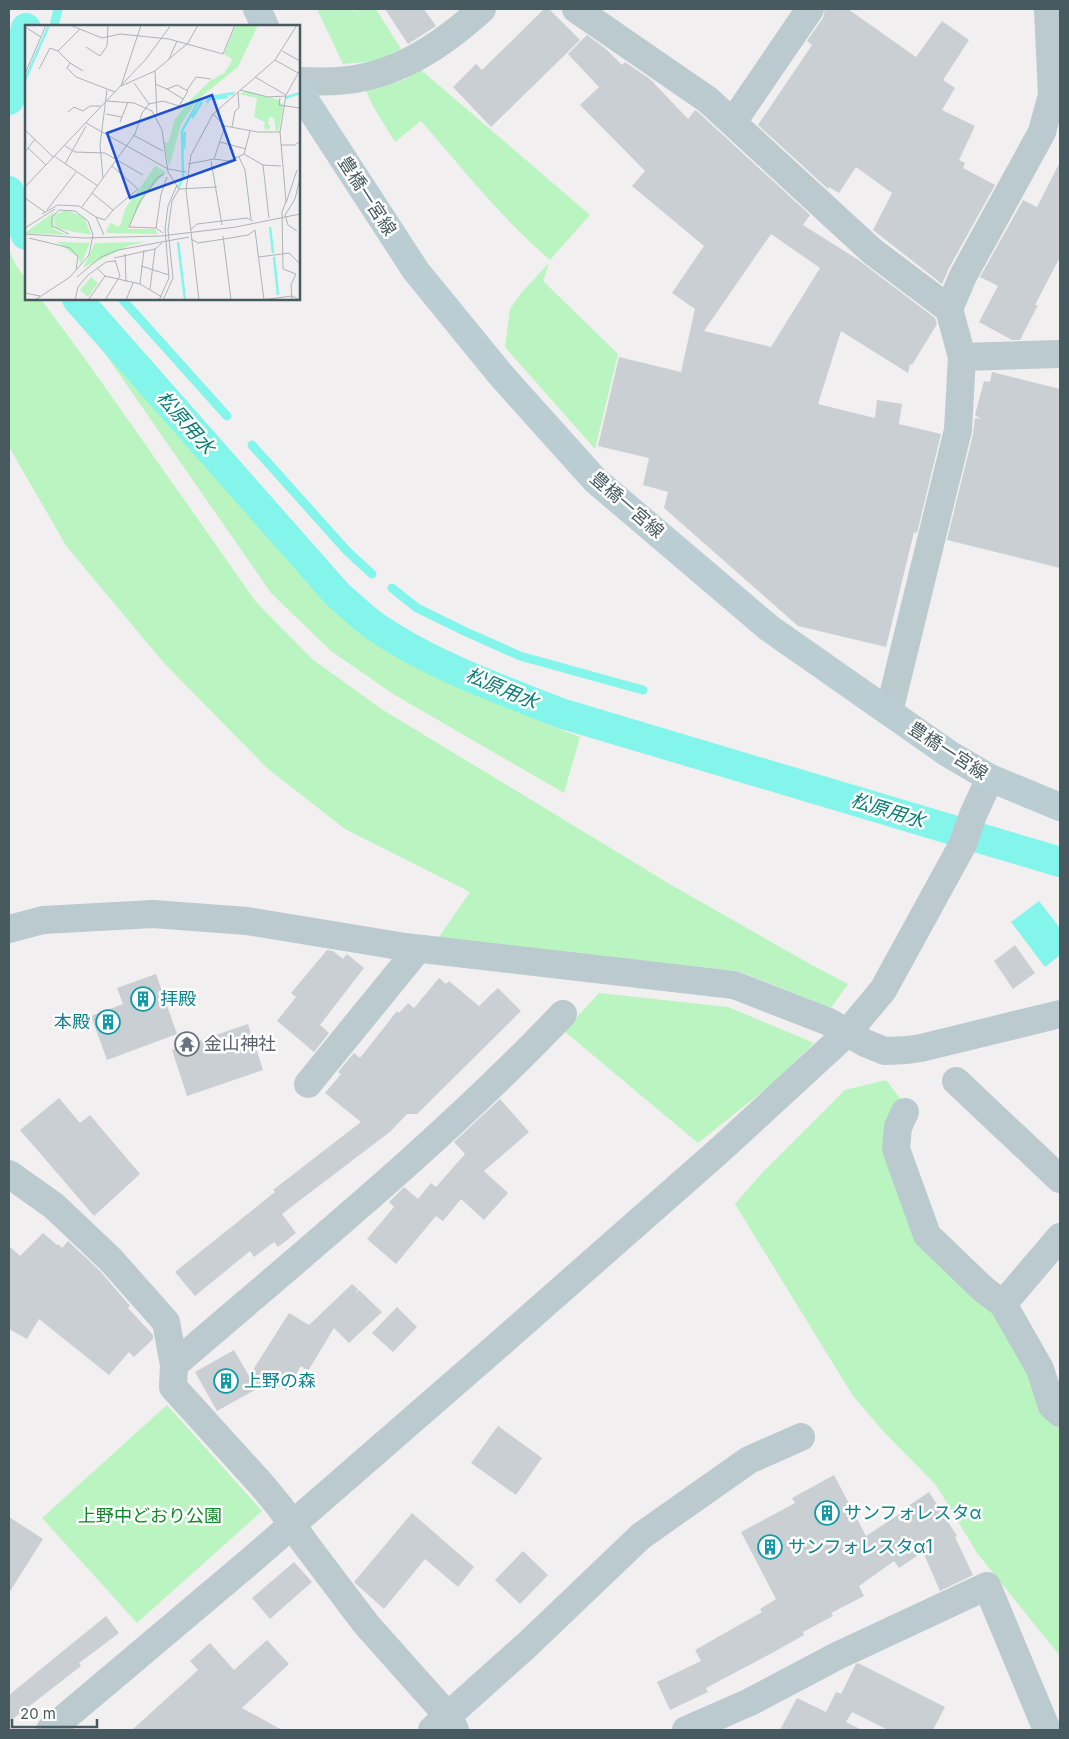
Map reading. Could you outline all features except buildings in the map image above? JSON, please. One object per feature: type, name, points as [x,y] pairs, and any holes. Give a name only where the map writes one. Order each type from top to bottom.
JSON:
[{"type":"main road","points":[[257,9],[265,25]]},
{"type":"main road","name":"豊橋一宮線","points":[[300,93],[416,271],[500,374],[596,480],[769,628],[950,754],[990,778],[1060,807]]},
{"type":"street","points":[[300,81],[338,81],[384,73],[414,60],[464,25],[482,9]]},
{"type":"street","points":[[576,9],[708,100],[872,251],[949,309],[962,357],[958,430],[889,712]]},
{"type":"street","points":[[732,122],[810,9]]},
{"type":"street","points":[[949,309],[963,276],[1042,132],[1052,95],[1048,9]]},
{"type":"street","points":[[962,357],[1060,354]]},
{"type":"street","points":[[50,1730],[495,1348],[721,1150],[847,1033],[883,990],[963,844],[973,815],[990,778]]},
{"type":"street","points":[[9,911],[43,920]]},
{"type":"street","points":[[9,929],[43,920],[153,914],[247,921],[418,948],[734,985],[828,1022],[865,1043],[885,1050],[907,1050],[1060,1014]]},
{"type":"street","points":[[308,1084],[418,948]]},
{"type":"street","points":[[174,1365],[356,1209],[437,1136],[563,1014]]},
{"type":"street","points":[[956,1081],[1060,1179]]},
{"type":"street","points":[[905,1112],[898,1127],[896,1149],[927,1235],[983,1289],[1004,1304],[1040,1369],[1052,1406],[1060,1413]]},
{"type":"street","points":[[9,1174],[54,1206],[112,1260],[166,1322],[174,1365],[173,1387],[280,1507],[366,1624],[445,1726],[641,1536],[749,1460],[801,1436]]},
{"type":"street","points":[[1004,1304],[1060,1237]]},
{"type":"street","points":[[686,1730],[750,1702],[837,1656],[986,1586],[1047,1730]]},
{"type":"green space","points":[[317,9],[356,9],[349,13],[358,9],[376,9],[401,49],[378,61],[343,64]]},
{"type":"green space","points":[[420,69],[590,215],[550,260],[515,228],[421,121],[395,142],[366,91],[404,80]]},
{"type":"green space","points":[[9,250],[25,278],[25,300],[42,300],[256,602],[312,659],[383,710],[673,886],[848,984],[831,1008],[738,971],[608,957],[434,944],[470,892],[345,829],[267,768],[164,663],[67,547],[9,447]]},
{"type":"green space","points":[[549,263],[543,281],[618,354],[595,449],[505,347],[510,309],[522,292]]},
{"type":"green space","points":[[72,306],[332,605],[370,635],[415,664],[498,703],[580,737],[564,793],[393,694],[331,651],[271,593]]},
{"type":"green space","points":[[599,993],[728,1007],[814,1043],[773,1083],[698,1143],[564,1031]]},
{"type":"green space","points":[[886,1080],[902,1101],[887,1156],[999,1313],[1046,1415],[1060,1428],[1060,1656],[977,1553],[936,1485],[883,1431],[853,1396],[735,1204],[760,1175],[845,1090]]},
{"type":"green space","name":"上野中どおり公園","points":[[167,1405],[262,1511],[137,1623],[42,1518]]},
{"type":"water","points":[[1039,901],[1060,928],[1060,955],[1045,967],[1011,922]]},
{"type":"waterway","points":[[54,25],[58,9]]},
{"type":"waterway","name":"松原用水","points":[[9,100],[25,32]]},
{"type":"waterway","name":"松原用水","points":[[9,191],[25,232]]},
{"type":"waterway","name":"松原用水","points":[[78,300],[338,595],[371,623],[419,653],[465,675],[560,713],[1060,862]]},
{"type":"waterway","points":[[123,300],[227,416]]},
{"type":"waterway","points":[[252,445],[347,551],[372,574]]},
{"type":"waterway","points":[[392,588],[417,608],[520,656],[643,690]]},
{"type":"place","name":"拝殿","points":[[143,999]]},
{"type":"place","name":"本殿","points":[[108,1022]]},
{"type":"place","name":"金山神社","points":[[187,1044]]},
{"type":"place","name":"上野の森","points":[[226,1381]]},
{"type":"place","name":"サンフォレスタα","points":[[827,1513]]},
{"type":"place","name":"サンフォレスタα1","points":[[770,1547]]}]
